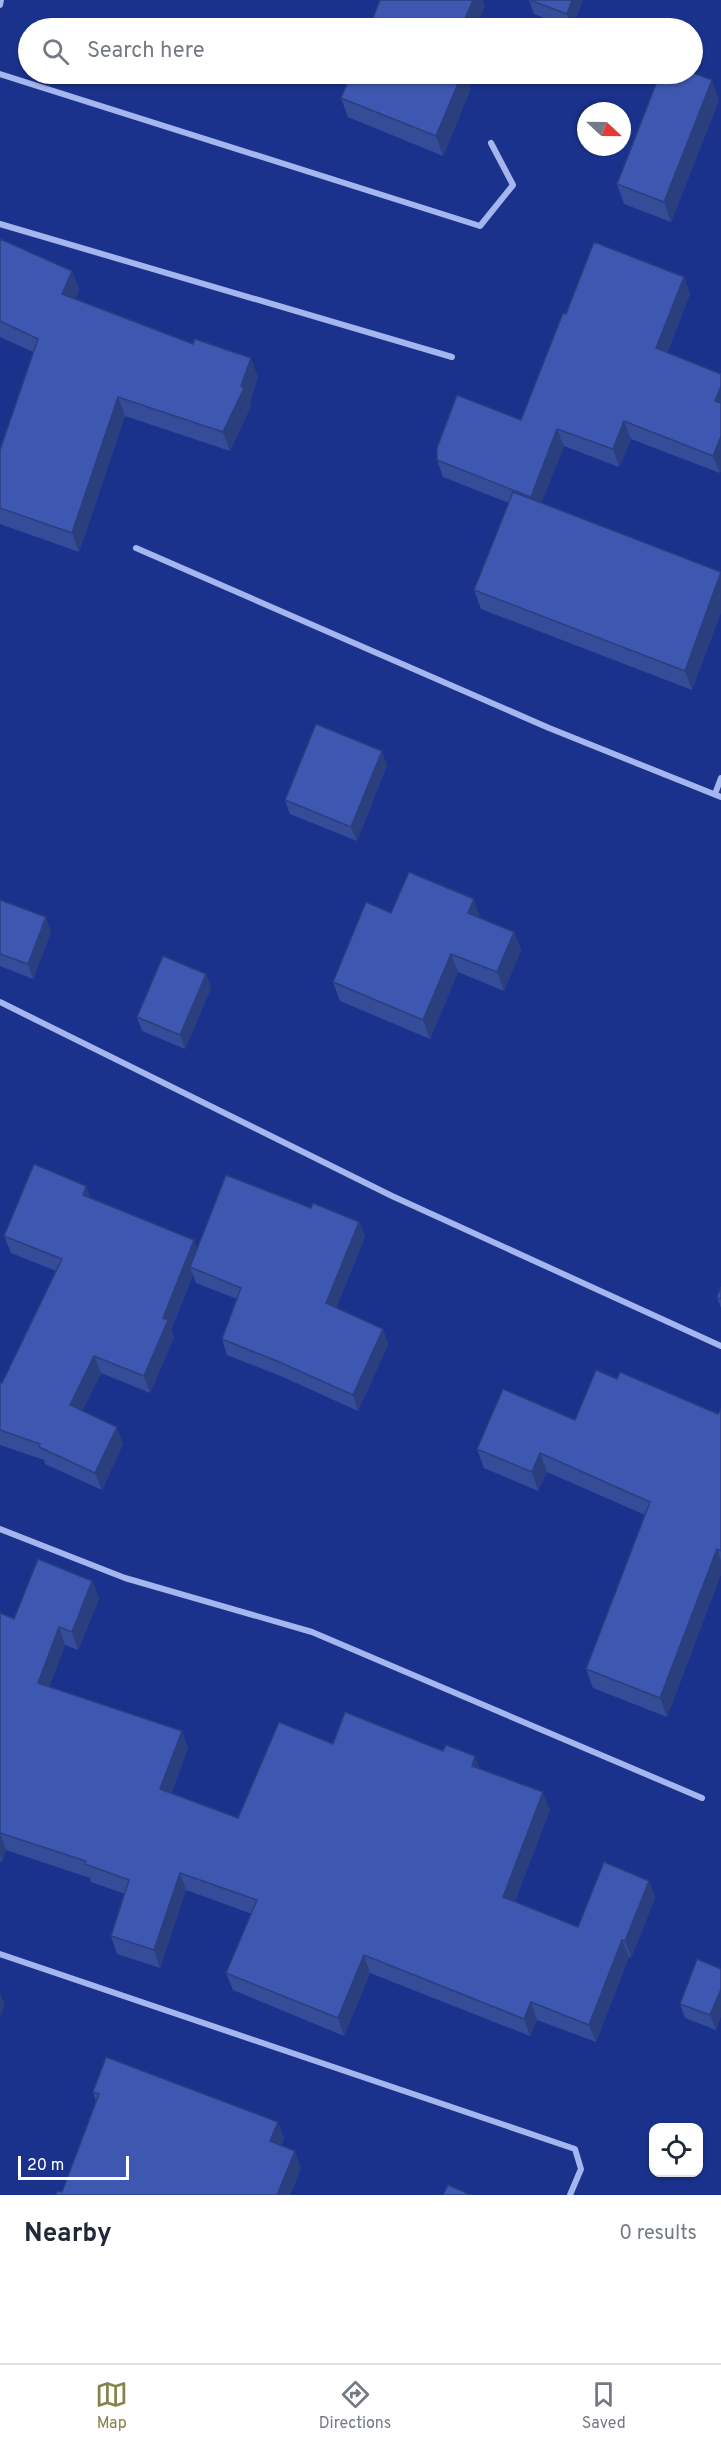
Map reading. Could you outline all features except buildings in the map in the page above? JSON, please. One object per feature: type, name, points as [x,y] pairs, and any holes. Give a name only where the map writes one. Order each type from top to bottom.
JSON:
[{"type":"street","points":[[0,5],[1,0]]},
{"type":"street","points":[[0,74],[18,80]]},
{"type":"street","points":[[32,84],[480,226],[513,184],[491,143]]},
{"type":"street","points":[[0,224],[452,357]]},
{"type":"street","points":[[136,548],[549,728],[718,795],[721,778]]},
{"type":"street","points":[[0,1002],[392,1196],[721,1346]]},
{"type":"street","points":[[0,1529],[125,1578],[312,1632],[702,1798]]},
{"type":"street","points":[[0,1954],[575,2149],[581,2169],[570,2195]]}]
